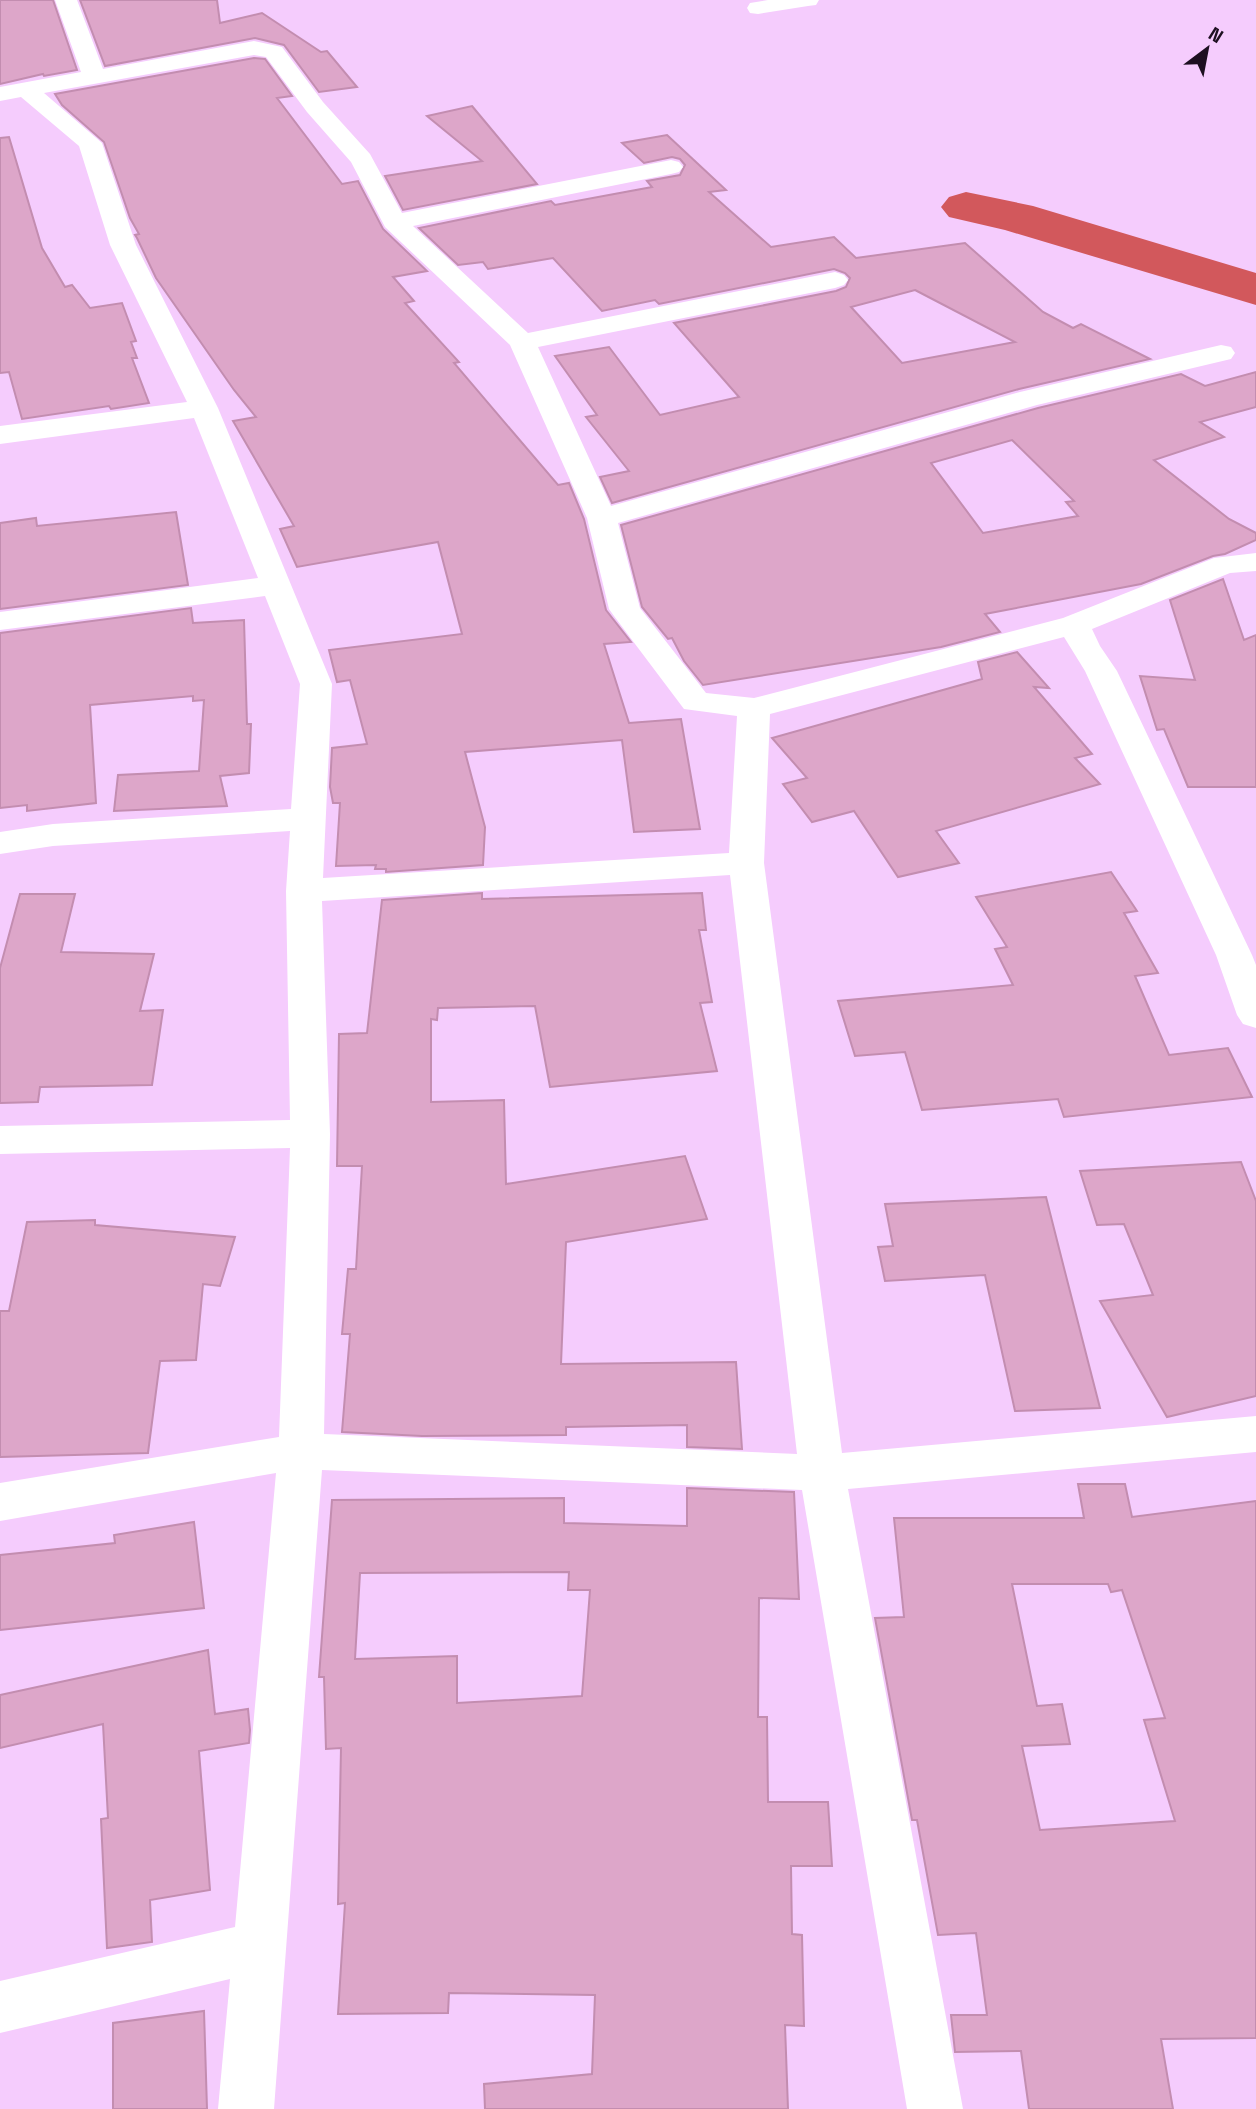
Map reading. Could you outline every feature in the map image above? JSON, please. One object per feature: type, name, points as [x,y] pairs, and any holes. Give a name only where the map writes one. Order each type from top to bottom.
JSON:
[{"type":"street","points":[[66,0],[94,76]]},
{"type":"street","points":[[758,8],[808,0]]},
{"type":"street","points":[[13,92],[254,48],[274,52],[315,107],[362,159],[394,222],[522,342],[602,519],[625,609],[696,702],[754,708],[1074,625],[1225,564],[1256,562]]},
{"type":"street","points":[[13,92],[90,143],[123,245],[204,408],[316,684],[306,819],[304,891],[310,1134],[301,1451],[246,2109]]},
{"type":"street","points":[[394,222],[671,167]]},
{"type":"street","points":[[522,342],[835,280]]},
{"type":"street","points":[[602,519],[1030,398],[1222,353]]},
{"type":"street","points":[[0,435],[204,408]]},
{"type":"street","points":[[0,621],[278,585]]},
{"type":"street","points":[[1074,625],[1084,647],[1101,671],[1234,954],[1256,1015]]},
{"type":"street","points":[[754,708],[746,863],[821,1473],[935,2109]]},
{"type":"street","points":[[0,843],[54,835],[306,819]]},
{"type":"street","points":[[304,891],[746,863]]},
{"type":"street","points":[[0,1140],[310,1134]]},
{"type":"street","points":[[0,1502],[301,1451],[821,1473],[1256,1434]]},
{"type":"street","points":[[0,2007],[258,1947]]},
{"type":"building","points":[[0,0],[53,0],[77,70],[44,76],[43,74],[0,84]]},
{"type":"building","points":[[80,0],[217,0],[220,23],[262,13],[321,52],[327,51],[357,87],[319,92],[284,45],[255,38],[105,66]]},
{"type":"building","points":[[254,58],[265,59],[292,96],[277,98],[342,184],[358,181],[383,229],[427,271],[393,277],[414,301],[405,303],[459,362],[454,363],[558,485],[569,483],[584,519],[606,610],[631,642],[604,644],[629,723],[681,719],[700,829],[634,832],[622,740],[465,752],[485,827],[483,865],[386,872],[386,869],[375,869],[376,865],[336,866],[340,803],[333,803],[330,787],[332,748],[367,744],[350,680],[337,682],[329,650],[462,634],[438,542],[297,567],[280,529],[294,526],[233,421],[256,417],[156,278],[135,235],[139,234],[130,218],[104,142],[62,105],[55,94]]},
{"type":"building","points":[[472,106],[537,184],[403,210],[385,176],[482,161],[427,116]]},
{"type":"building","points":[[667,135],[726,190],[709,192],[771,247],[834,237],[856,258],[965,243],[1043,312],[1073,328],[1081,324],[1150,359],[1019,389],[612,503],[600,477],[629,471],[586,417],[597,415],[555,356],[609,347],[660,415],[739,397],[674,323],[836,291],[846,287],[850,278],[834,269],[659,304],[655,300],[602,311],[553,258],[488,269],[483,262],[458,265],[419,228],[551,201],[555,205],[652,187],[647,181],[680,175],[685,165],[680,159],[672,157],[644,163],[622,143]],"holes":[[[915,290],[1015,342],[902,363],[851,307]]]},
{"type":"building","points":[[9,137],[42,248],[65,287],[72,285],[90,308],[122,303],[136,341],[131,342],[137,358],[132,358],[149,403],[22,419],[9,372],[0,373],[0,138]]},
{"type":"building","points":[[1256,372],[1256,407],[1200,422],[1224,437],[1154,460],[1229,519],[1256,533],[1256,540],[1225,554],[1213,556],[1141,584],[985,614],[1000,632],[941,647],[703,685],[684,661],[672,638],[668,639],[642,607],[621,525],[1038,408],[1181,374],[1205,386]],"holes":[[[1012,440],[1074,501],[1066,502],[1078,516],[983,533],[931,463]]]},
{"type":"building","points":[[176,512],[188,585],[0,609],[0,523],[36,518],[37,526]]},
{"type":"building","points":[[1223,579],[1244,640],[1256,635],[1256,787],[1188,787],[1164,729],[1157,730],[1140,676],[1195,680],[1170,600]]},
{"type":"building","points":[[191,608],[193,623],[244,620],[247,724],[251,724],[249,773],[220,776],[227,806],[114,811],[118,775],[199,771],[204,700],[193,701],[193,696],[90,705],[96,803],[27,811],[27,805],[0,808],[0,633]]},
{"type":"building","points":[[1017,652],[1049,688],[1034,687],[1092,754],[1075,758],[1100,784],[936,831],[959,863],[898,877],[854,811],[812,822],[783,784],[807,778],[772,738],[982,679],[978,662]]},
{"type":"building","points":[[1111,872],[1137,911],[1124,913],[1158,973],[1135,976],[1169,1055],[1228,1048],[1252,1097],[1064,1117],[1058,1099],[922,1110],[905,1052],[855,1056],[838,1001],[1013,985],[995,949],[1007,947],[976,897]]},
{"type":"building","points":[[482,893],[482,899],[702,893],[706,930],[699,930],[712,1002],[700,1003],[717,1071],[550,1087],[535,1006],[438,1008],[437,1020],[431,1019],[431,1102],[504,1100],[506,1184],[685,1156],[707,1219],[566,1242],[561,1364],[736,1362],[742,1449],[687,1447],[687,1425],[566,1427],[566,1435],[422,1436],[342,1432],[350,1334],[342,1334],[348,1269],[356,1269],[362,1166],[337,1166],[339,1034],[367,1033],[382,900]]},
{"type":"building","points":[[20,894],[75,894],[61,952],[154,954],[140,1011],[163,1010],[152,1085],[40,1087],[38,1102],[0,1103],[0,968]]},
{"type":"building","points":[[1241,1162],[1256,1201],[1256,1396],[1167,1417],[1100,1301],[1153,1295],[1124,1224],[1097,1225],[1080,1171]]},
{"type":"building","points":[[1046,1197],[1100,1408],[1015,1411],[985,1275],[885,1281],[878,1247],[893,1246],[885,1204]]},
{"type":"building","points":[[95,1220],[95,1225],[235,1237],[220,1286],[203,1284],[196,1360],[160,1361],[148,1453],[0,1457],[0,1311],[9,1311],[27,1222]]},
{"type":"building","points":[[1078,1484],[1125,1484],[1132,1517],[1256,1501],[1256,2038],[1161,2039],[1173,2109],[1029,2109],[1021,2051],[955,2052],[951,2015],[987,2015],[976,1933],[938,1935],[917,1820],[912,1820],[875,1618],[904,1617],[894,1518],[1084,1518]],"holes":[[[1012,1584],[1108,1584],[1111,1592],[1122,1590],[1165,1718],[1144,1720],[1175,1821],[1040,1830],[1022,1746],[1070,1744],[1062,1704],[1037,1706]]]},
{"type":"building","points":[[687,1488],[794,1492],[799,1599],[759,1598],[758,1717],[767,1717],[768,1802],[828,1802],[832,1866],[791,1866],[792,1934],[802,1935],[804,2026],[785,2025],[788,2109],[485,2109],[484,2084],[592,2074],[595,1995],[449,1993],[448,2013],[338,2014],[345,1903],[338,1904],[341,1748],[326,1749],[324,1677],[319,1677],[332,1500],[564,1498],[564,1523],[687,1526]],"holes":[[[569,1572],[568,1590],[590,1590],[582,1696],[457,1703],[457,1656],[355,1659],[360,1573]]]},
{"type":"building","points":[[194,1522],[204,1608],[0,1630],[0,1555],[115,1543],[114,1535]]},
{"type":"building","points":[[208,1650],[215,1714],[248,1709],[250,1730],[249,1743],[199,1751],[210,1890],[150,1900],[152,1942],[107,1948],[101,1819],[108,1818],[103,1724],[0,1748],[0,1695]]},
{"type":"building","points":[[204,2011],[207,2109],[113,2109],[113,2023]]},
{"type":"waterway","points":[[966,207],[1015,217],[1256,289]]}]
